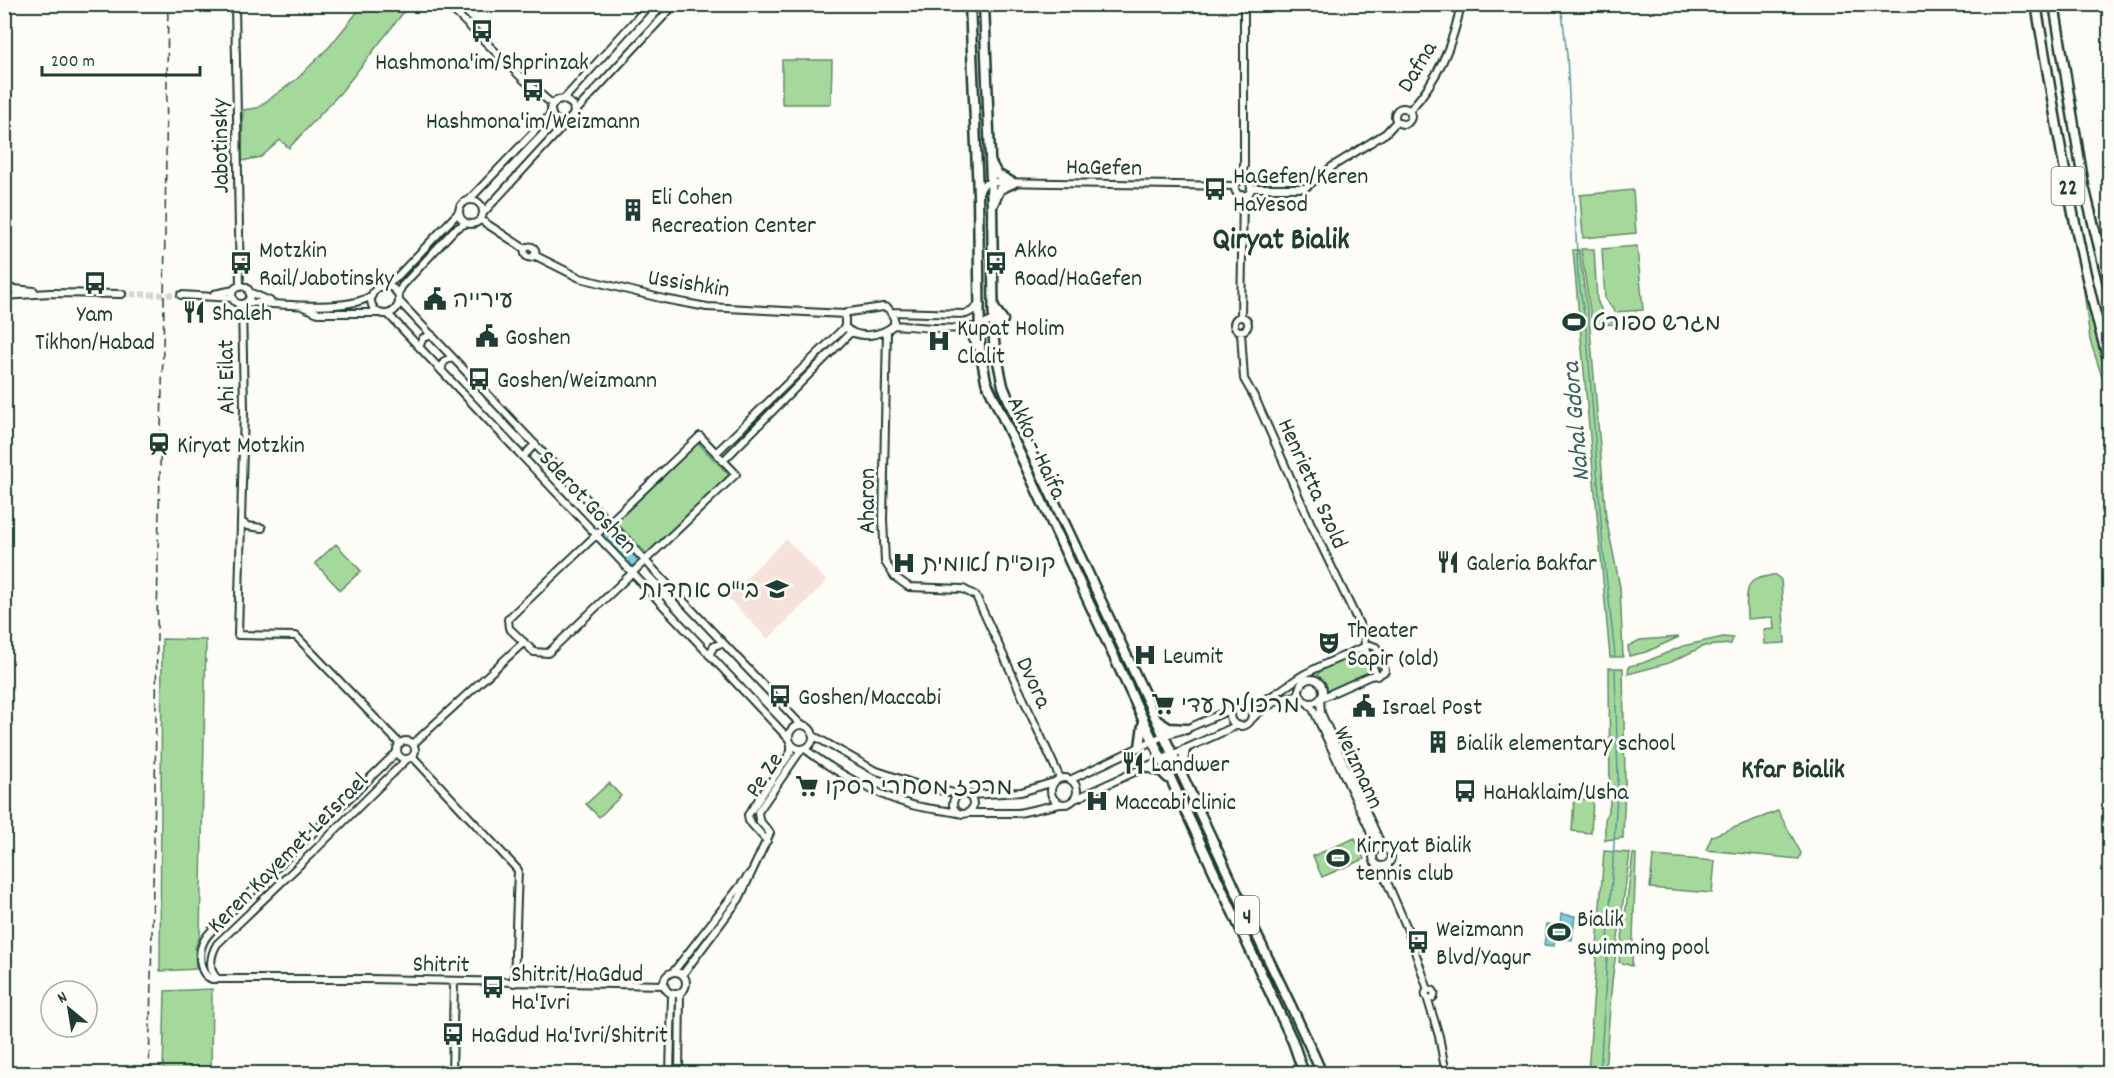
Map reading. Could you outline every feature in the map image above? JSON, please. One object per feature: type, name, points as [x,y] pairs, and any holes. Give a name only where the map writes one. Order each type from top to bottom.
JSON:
[{"type":"highway","name":"Akko - Haifa","points":[[970,4],[978,194],[979,326],[980,349],[986,381],[1152,741]]},
{"type":"highway","name":"Akko - Haifa","points":[[984,4],[992,208],[993,333],[1003,386],[1165,735]]},
{"type":"highway","name":"22","points":[[2036,4],[2065,175],[2100,335],[2109,366]]},
{"type":"highway","name":"22","points":[[2054,4],[2084,186],[2109,292]]},
{"type":"highway","points":[[989,159],[997,174],[1012,183]]},
{"type":"highway","points":[[992,208],[1000,189],[1012,183]]},
{"type":"highway","points":[[992,305],[1003,320],[995,327],[993,333]]},
{"type":"highway","points":[[962,328],[972,336],[980,349]]},
{"type":"highway","points":[[1140,747],[1143,721]]},
{"type":"highway","points":[[1158,721],[1169,728],[1186,729]]},
{"type":"highway","name":"4","points":[[1165,735],[1322,1074]]},
{"type":"highway","name":"4","points":[[1152,741],[1293,1042],[1304,1074]]},
{"type":"highway","points":[[1182,773],[1185,750]]},
{"type":"highway","points":[[1148,767],[1162,772],[1171,781]]},
{"type":"street","name":"Jabotinsky","points":[[235,4],[237,289]]},
{"type":"street","points":[[447,4],[524,80],[552,104]]},
{"type":"street","points":[[564,99],[650,4]]},
{"type":"street","points":[[459,212],[461,219],[466,223],[475,224],[481,220],[484,212],[675,4]]},
{"type":"street","points":[[1242,195],[1247,194],[1249,185],[1244,166],[1244,4]]},
{"type":"street","name":"Dafna","points":[[1410,110],[1434,81],[1456,30],[1461,4]]},
{"type":"street","points":[[181,295],[207,295],[232,298],[236,302],[244,303],[300,306],[357,303],[394,279],[459,212],[462,204],[469,200],[551,114],[552,104],[564,99],[570,102],[574,113]]},
{"type":"street","points":[[1405,107],[1410,110],[1412,116],[1409,121],[1403,124],[1397,121],[1395,114],[1399,109],[1405,107]]},
{"type":"street","points":[[551,114],[559,122],[567,121]]},
{"type":"street","name":"Dafna","points":[[1249,185],[1305,188],[1333,166],[1386,133],[1397,121]]},
{"type":"street","points":[[1242,195],[1236,191],[1244,166]]},
{"type":"street","points":[[978,194],[983,185],[990,182]]},
{"type":"street","name":"HaGefen","points":[[990,182],[1249,185]]},
{"type":"street","points":[[1241,317],[1242,195]]},
{"type":"street","points":[[469,200],[479,202],[484,212]]},
{"type":"street","name":"Ussishkin","points":[[481,220],[525,249],[526,256],[534,255],[580,278],[664,299],[707,307],[845,314],[855,310],[883,307],[891,312]]},
{"type":"street","points":[[300,306],[318,312],[388,314],[396,309],[402,286],[454,230],[466,223]]},
{"type":"street","points":[[385,286],[393,288],[398,297]]},
{"type":"street","points":[[4,288],[50,293]]},
{"type":"street","points":[[232,298],[237,289]]},
{"type":"street","points":[[207,295],[246,289],[276,304]]},
{"type":"street","points":[[244,303],[249,292]]},
{"type":"street","points":[[4,296],[50,293],[122,294]]},
{"type":"street","points":[[371,296],[372,305],[380,313]]},
{"type":"street","name":"Sderot Goshen","points":[[398,297],[801,725]]},
{"type":"street","name":"Ahi Eilat","points":[[244,303],[242,522],[238,635],[296,636],[400,744]]},
{"type":"street","points":[[894,325],[891,312],[966,314],[974,310],[979,303]]},
{"type":"street","name":"Sderot Goshen","points":[[388,314],[790,742]]},
{"type":"street","points":[[716,453],[845,327],[845,314]]},
{"type":"street","points":[[1241,317],[1247,321],[1248,325],[1246,330],[1241,332],[1235,329],[1233,323],[1235,319],[1241,317]]},
{"type":"street","points":[[845,327],[851,332],[874,334],[887,331],[894,325],[962,328],[987,324],[993,319]]},
{"type":"street","name":"Aharon","points":[[887,331],[883,536],[885,562],[901,583],[916,588],[963,589],[972,592],[979,601]]},
{"type":"street","points":[[723,461],[851,332]]},
{"type":"street","name":"Henrietta Szold","points":[[1241,332],[1244,379],[1256,400],[1311,524],[1364,634],[1365,647],[1376,675]]},
{"type":"street","points":[[419,347],[423,338],[432,335]]},
{"type":"street","points":[[442,371],[441,366],[444,361],[453,358]]},
{"type":"street","points":[[700,436],[716,453],[736,474],[548,653],[534,652],[509,628],[508,619],[700,436]]},
{"type":"street","points":[[523,457],[535,444]]},
{"type":"street","points":[[242,522],[247,526],[262,528]]},
{"type":"street","name":"Dvora","points":[[979,601],[1060,778]]},
{"type":"street","points":[[413,744],[524,642]]},
{"type":"street","points":[[709,655],[714,646],[723,643]]},
{"type":"street","points":[[1269,698],[1302,675],[1365,647],[1376,647],[1381,653],[1385,671],[1311,704],[1296,695],[1288,697],[1261,711],[1245,725],[1238,725],[1069,803],[1019,813],[958,813],[912,805],[874,790],[790,742],[790,731],[801,725],[810,728],[814,736],[874,770],[921,786],[969,795],[1021,792],[1060,778],[1072,779],[1165,735],[1186,729],[1236,706],[1252,704],[1269,698],[1305,680],[1328,664]]},
{"type":"street","points":[[1305,680],[1315,679],[1319,683],[1322,690],[1320,699]]},
{"type":"street","points":[[1305,680],[1299,690],[1305,700]]},
{"type":"street","name":"Weizmann","points":[[1320,699],[1321,713],[1380,849]]},
{"type":"street","name":"Weizmann","points":[[1305,700],[1313,709],[1380,849]]},
{"type":"street","points":[[1243,704],[1251,711],[1250,722]]},
{"type":"street","points":[[1232,709],[1232,720],[1238,725]]},
{"type":"street","points":[[803,750],[811,746],[814,736]]},
{"type":"street","points":[[409,758],[416,749],[408,741],[400,744],[397,752],[400,758],[409,758],[518,870],[514,983]]},
{"type":"street","name":"Pe Ze","points":[[790,742],[791,752],[748,814],[749,821],[767,840],[770,831],[759,820],[758,812],[803,750]]},
{"type":"street","name":"Keren Kayemet LeIsrael","points":[[218,979],[209,979],[202,970],[201,949],[204,939],[397,752]]},
{"type":"street","name":"Keren Kayemet LeIsrael","points":[[218,979],[213,975],[211,968],[213,952],[217,944],[409,758]]},
{"type":"street","points":[[1072,779],[1077,786],[1075,799]]},
{"type":"street","points":[[1054,782],[1051,795],[1060,804]]},
{"type":"street","points":[[958,813],[953,801],[959,794]]},
{"type":"street","points":[[967,813],[972,810],[974,804],[969,795]]},
{"type":"street","points":[[682,974],[739,899],[767,840]]},
{"type":"street","points":[[1387,882],[1391,855],[1388,850],[1380,849],[1373,857],[1387,882],[1407,928],[1429,994],[1446,1074]]},
{"type":"street","points":[[1377,865],[1388,864]]},
{"type":"street","points":[[680,993],[672,994],[666,990],[664,985],[666,976],[674,971],[731,895],[754,870]]},
{"type":"street","points":[[674,971],[682,974],[687,984],[680,993],[679,1074]]},
{"type":"street","name":"Shitrit","points":[[218,979],[664,985]]},
{"type":"street","points":[[452,1074],[454,982]]},
{"type":"street","points":[[670,1074],[672,994]]},
{"type":"shaded area","name":"בי\"ס אחדות","points":[[786,539],[827,581],[768,639],[727,597]]},
{"type":"green space","points":[[363,5],[403,5],[407,8],[341,92],[289,148],[280,140],[261,157],[242,161],[243,110],[257,108],[297,79],[330,46]]},
{"type":"green space","points":[[782,60],[832,60],[831,104],[782,104]]},
{"type":"green space","points":[[1633,190],[1636,233],[1583,238],[1580,195]]},
{"type":"green space","points":[[1637,246],[1643,310],[1615,312],[1605,299],[1602,249]]},
{"type":"green space","points":[[1581,249],[1594,249],[1597,300],[1604,316],[1616,324],[1592,325]]},
{"type":"green space","points":[[1573,250],[1579,250],[1590,329],[1606,518],[1620,587],[1623,657],[1610,657]]},
{"type":"green space","points":[[2081,267],[2109,380],[2109,398],[2090,340]]},
{"type":"green space","points":[[698,443],[729,475],[647,554],[616,522]]},
{"type":"green space","points":[[336,544],[361,571],[340,590],[315,563]]},
{"type":"green space","points":[[1776,575],[1781,580],[1785,643],[1765,644],[1764,630],[1774,629],[1773,617],[1747,619],[1747,593],[1750,584],[1755,580]]},
{"type":"green space","points":[[1679,637],[1646,652],[1629,656],[1628,646],[1640,640]]},
{"type":"green space","points":[[1723,637],[1733,638],[1731,644],[1704,646],[1669,663],[1628,674],[1629,666],[1643,663],[1683,646]]},
{"type":"green space","points":[[162,639],[206,640],[200,935],[195,948],[196,969],[160,971]]},
{"type":"green space","points":[[1363,650],[1373,674],[1325,693],[1316,676],[1323,669]]},
{"type":"green space","points":[[1609,668],[1623,668],[1625,781],[1623,838],[1605,840],[1605,820],[1610,805]]},
{"type":"green space","points":[[609,783],[621,796],[599,817],[586,804]]},
{"type":"green space","points":[[1574,799],[1593,800],[1591,833],[1572,831]]},
{"type":"green space","points":[[1778,811],[1801,853],[1799,859],[1706,850],[1712,836]]},
{"type":"green space","name":"Kirryat Bialik tennis club","points":[[1355,838],[1364,859],[1322,877],[1313,856]]},
{"type":"green space","points":[[1604,851],[1630,853],[1612,981],[1605,1073],[1588,1073]]},
{"type":"green space","points":[[1633,854],[1636,854],[1632,966],[1619,962]]},
{"type":"green space","points":[[1653,856],[1715,861],[1712,893],[1650,888]]},
{"type":"green space","points":[[212,989],[211,1073],[163,1073],[165,991]]},
{"type":"water","points":[[610,525],[643,560],[632,572],[598,535]]},
{"type":"water","name":"Bialik swimming pool","points":[[1561,914],[1575,916],[1572,940],[1555,938],[1554,946],[1544,945],[1547,924],[1560,925]]},
{"type":"waterway","name":"Nahal Gdora","points":[[1561,4],[1567,55],[1578,274],[1587,336],[1603,547],[1615,655]]},
{"type":"waterway","points":[[1600,1074],[1618,778],[1615,670]]},
{"type":"tunnel","points":[[122,294],[181,295]]},
{"type":"railway","points":[[149,1074],[168,4]]},
{"type":"place","name":"Hashmona'im/Shprinzak","points":[[482,31]]},
{"type":"place","name":"Hashmona'im/Weizmann","points":[[533,90]]},
{"type":"place","name":"HaGefen/Keren HaYesod","points":[[1215,189]]},
{"type":"place","name":"Eli Cohen Recreation Center","points":[[633,210]]},
{"type":"place","name":"Motzkin Rail/Jabotinsky","points":[[241,263]]},
{"type":"place","name":"Akko Road/HaGefen","points":[[996,263]]},
{"type":"place","name":"Yam Tikhon/Habad","points":[[95,283]]},
{"type":"place","name":"עירייה","points":[[435,299]]},
{"type":"place","name":"Shaleh","points":[[194,312]]},
{"type":"place","name":"מגרש ספורט","points":[[1574,322]]},
{"type":"place","name":"Goshen","points":[[487,336]]},
{"type":"place","name":"Kupat Holim Clalit","points":[[939,341]]},
{"type":"place","name":"Goshen/Weizmann","points":[[479,379]]},
{"type":"place","name":"Kiryat Motzkin","points":[[159,444]]},
{"type":"place","name":"Galeria Bakfar","points":[[1448,562]]},
{"type":"place","name":"קופ\"ח לאומית","points":[[904,563]]},
{"type":"place","name":"בי\"ס אחדות","points":[[777,589]]},
{"type":"place","name":"Theater Sapir (old)","points":[[1329,643]]},
{"type":"place","name":"Leumit","points":[[1145,655]]},
{"type":"place","name":"Goshen/Maccabi","points":[[780,696]]},
{"type":"place","name":"מרכולית עדי","points":[[1163,704]]},
{"type":"place","name":"Israel Post","points":[[1364,706]]},
{"type":"place","name":"Bialik elementary school","points":[[1438,742]]},
{"type":"place","name":"Landwer","points":[[1133,763]]},
{"type":"place","name":"מרכז מסחרי רסקו","points":[[807,786]]},
{"type":"place","name":"HaHaklaim/Usha","points":[[1465,791]]},
{"type":"place","name":"Maccabi clinic","points":[[1097,801]]},
{"type":"place","name":"Kirryat Bialik tennis club","points":[[1338,858]]},
{"type":"place","name":"Bialik swimming pool","points":[[1559,932]]},
{"type":"place","name":"Weizmann Blvd/Yagur","points":[[1418,942]]},
{"type":"place","name":"Shitrit/HaGdud Ha'Ivri","points":[[493,987]]},
{"type":"place","name":"HaGdud Ha'Ivri/Shitrit","points":[[453,1034]]},
{"type":"district","name":"Qiryat Bialik","points":[[1281,238]]},
{"type":"district","name":"Kfar Bialik","points":[[1793,768]]}]
